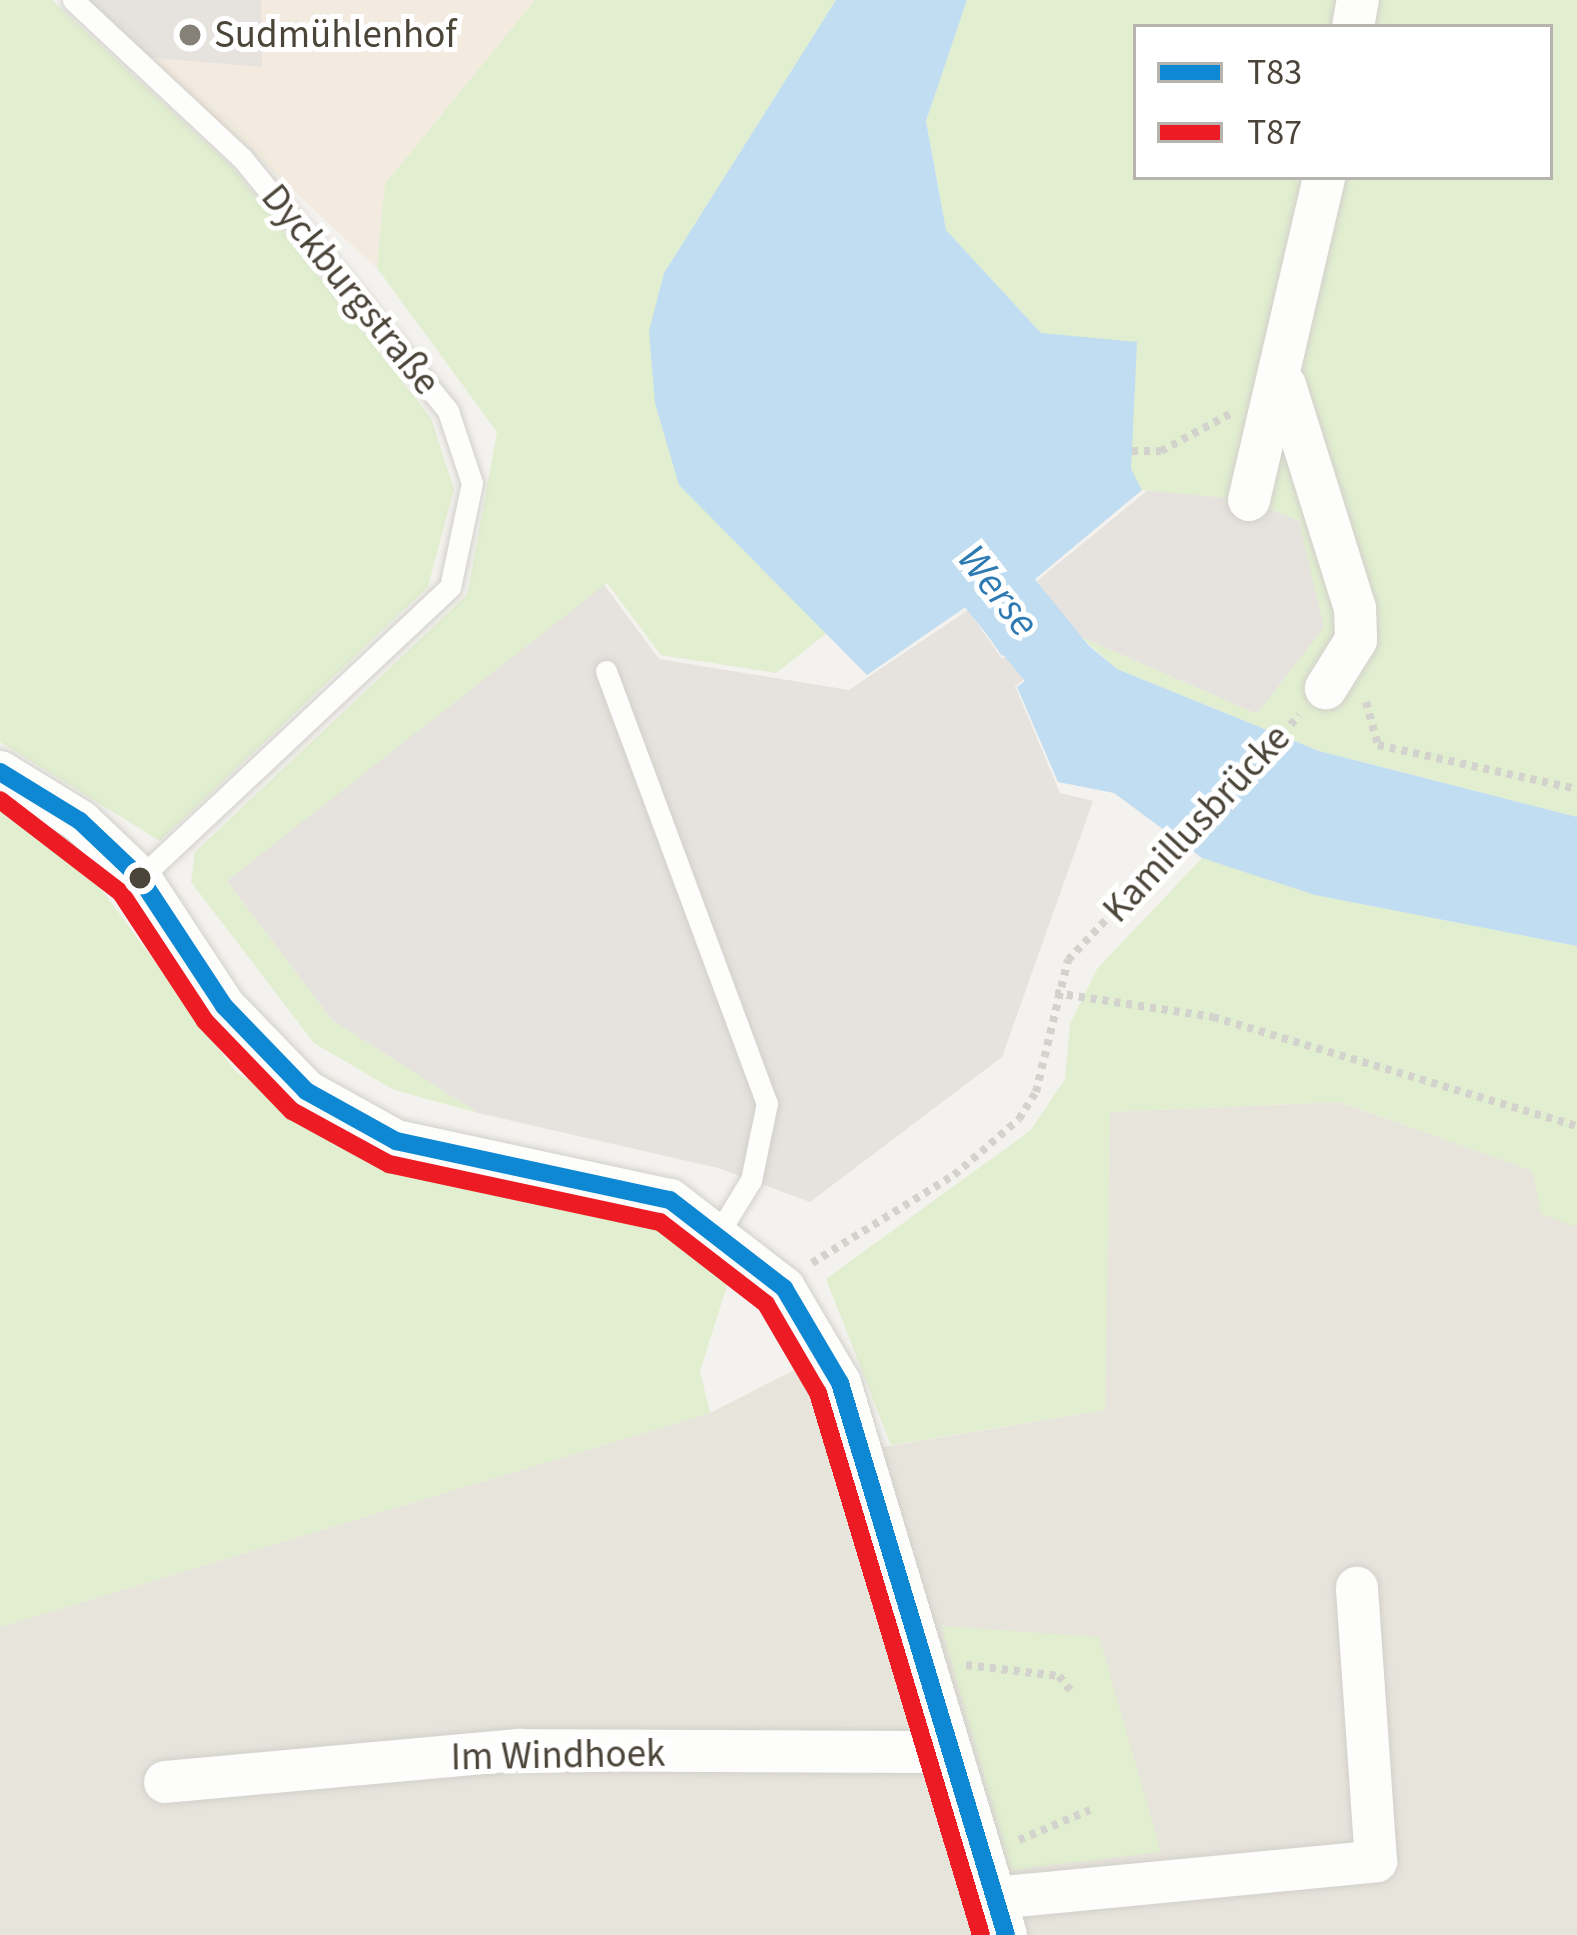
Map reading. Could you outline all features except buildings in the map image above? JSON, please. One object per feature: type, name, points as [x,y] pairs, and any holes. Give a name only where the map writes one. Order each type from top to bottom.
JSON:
[{"type":"street","points":[[1250,500],[1284,384],[1323,180]]},
{"type":"street","points":[[1284,384],[1356,640],[1326,688]]},
{"type":"street","points":[[0,772],[80,820],[140,878],[267,1057],[350,1118],[440,1153],[606,1179],[721,1229],[784,1288],[840,1382],[1000,1916],[1376,1861],[1357,1588]]},
{"type":"street","name":"Im Windhoek","points":[[166,1783],[520,1750],[951,1752]]},
{"type":"lane","name":"Dyckburgstraße","points":[[73,0],[242,158],[448,411],[472,483],[450,587],[140,878]]},
{"type":"lane","points":[[606,671],[767,1103],[751,1180],[721,1229]]},
{"type":"path","points":[[1132,452],[1161,451]]},
{"type":"path","points":[[1356,640],[1378,745],[1577,789]]},
{"type":"path","name":"Kamillusbrücke","points":[[1055,994],[1068,960],[1326,688]]},
{"type":"path","points":[[784,1288],[1019,1119],[1036,1093],[1055,994],[1213,1017],[1577,1126]]},
{"type":"path","points":[[966,1665],[1059,1676],[1074,1695]]},
{"type":"path","points":[[1018,1840],[1090,1810]]},
{"type":"shaded area","points":[[88,0],[535,0],[385,184],[377,268]]},
{"type":"shaded area","name":"Sudmühlenhof","points":[[88,0],[261,0],[262,67],[142,57]]},
{"type":"shaded area","points":[[1148,490],[1249,500],[1299,521],[1325,627],[1257,714],[1081,637],[1015,686],[1060,793],[1093,801],[1002,1057],[810,1202],[718,1168],[478,1113],[332,1020],[227,881],[602,582],[659,659],[849,690],[968,610],[1002,659],[1061,620],[1037,581]]},
{"type":"shaded area","points":[[1339,1102],[1534,1171],[1577,1226],[1577,1935],[0,1935],[0,1627],[710,1413],[808,1363],[840,1454],[1105,1410],[1109,1112]]},
{"type":"green space","points":[[0,0],[52,0],[234,169],[431,418],[454,489],[428,587],[160,841],[0,742]]},
{"type":"green space","points":[[535,0],[836,0],[664,273],[679,485],[827,633],[776,673],[661,655],[607,583],[227,881],[332,1020],[478,1113],[394,1090],[314,1043],[191,882],[195,852],[467,595],[497,432],[377,268],[385,184]]},
{"type":"green space","points":[[967,0],[1577,0],[1577,817],[1319,751],[1117,669],[1081,637],[1257,714],[1324,627],[1299,521],[1249,500],[1142,490],[1041,333],[946,230],[926,121]]},
{"type":"green space","points":[[0,791],[63,837],[235,1071],[346,1143],[429,1174],[671,1217],[733,1267],[700,1371],[710,1413],[0,1627]]},
{"type":"green space","points":[[1202,858],[1316,895],[1577,946],[1577,1227],[1541,1214],[1533,1171],[1340,1102],[1110,1112],[1105,1410],[891,1445],[826,1279],[1031,1130],[1065,1079],[1070,1024],[1097,969]]},
{"type":"green space","points":[[941,1626],[1099,1637],[1161,1852],[1011,1870]]},
{"type":"water","points":[[836,0],[967,0],[926,121],[946,230],[1041,333],[1137,342],[1131,469],[1142,490],[1034,580],[1058,619],[1002,656],[967,606],[867,675],[679,485],[655,403],[649,331],[664,273]]},
{"type":"water","points":[[1081,639],[1117,669],[1319,751],[1577,817],[1577,946],[1315,895],[1202,858],[1114,793],[1058,782],[1017,687]]},
{"type":"waterway","name":"Werse","points":[[972,559],[1114,734]]},
{"type":"transit line","name":"T83","points":[[0,772],[80,821],[140,878],[224,1006],[306,1091],[396,1141],[670,1200],[784,1288],[840,1383],[1006,1935]]},
{"type":"transit line","name":"T87","points":[[0,800],[121,893],[205,1021],[292,1111],[389,1164],[660,1222],[766,1304],[818,1393],[981,1935]]},
{"type":"place","name":"Sudmühlenhof","points":[[190,35]]}]
